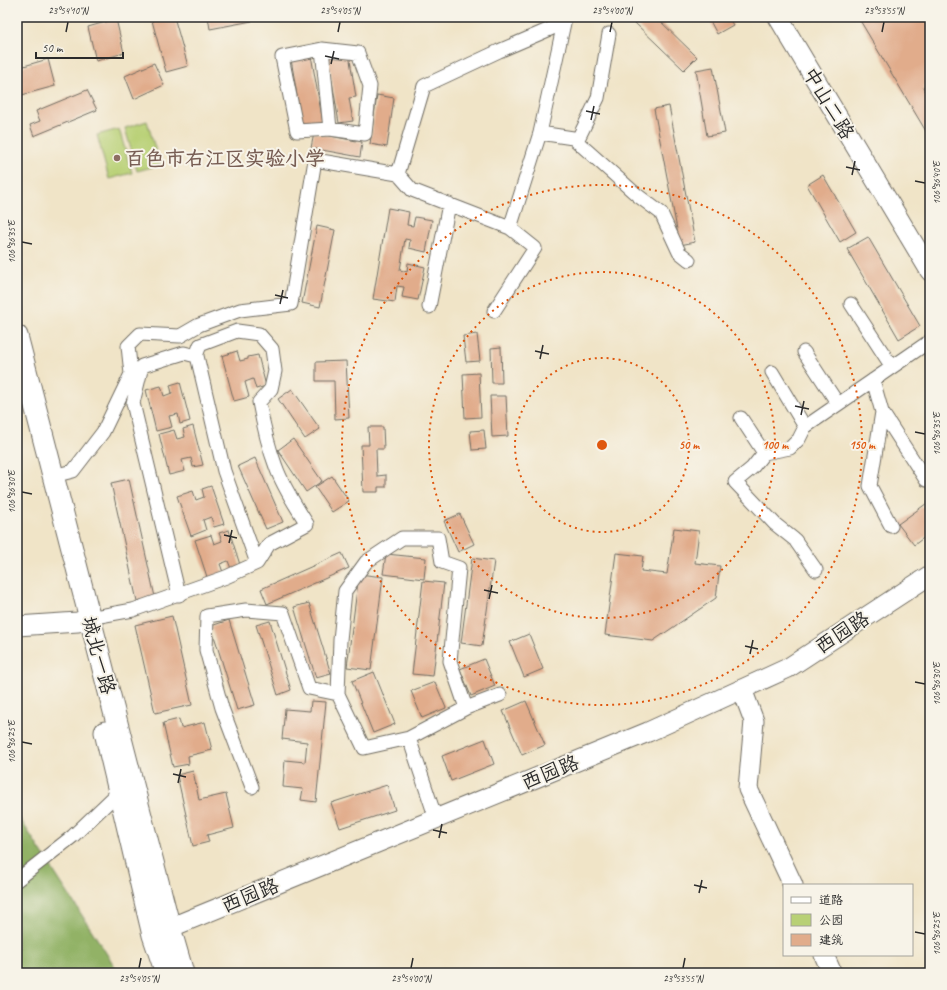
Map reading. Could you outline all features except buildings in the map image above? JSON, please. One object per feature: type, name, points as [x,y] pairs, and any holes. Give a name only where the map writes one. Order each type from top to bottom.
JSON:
[{"type":"main road","name":"城北一路","points":[[17,336],[53,476],[119,792],[161,931],[183,973]]},
{"type":"main road","name":"城北一路","points":[[17,388],[84,620],[161,931],[166,973]]},
{"type":"street","name":"中山二路","points":[[778,17],[930,272]]},
{"type":"street","points":[[398,174],[424,86],[564,23],[540,133],[510,228]]},
{"type":"street","points":[[577,141],[598,98],[609,34]]},
{"type":"street","points":[[322,49],[330,129]]},
{"type":"street","points":[[322,49],[358,53],[370,86],[365,134],[330,129],[297,131],[282,57],[322,49]]},
{"type":"street","points":[[540,133],[573,138],[577,141],[637,195],[661,213],[679,252],[689,260]]},
{"type":"street","points":[[53,476],[73,471],[103,432],[131,374],[128,346],[140,334],[180,336],[199,325],[240,310],[291,304],[315,160],[398,174],[412,190],[510,228],[535,248],[494,311]]},
{"type":"street","points":[[429,308],[449,204]]},
{"type":"street","points":[[851,304],[892,367]]},
{"type":"street","points":[[17,626],[84,620],[133,610],[226,578],[257,563],[270,544],[307,524],[293,502],[276,468],[259,402],[271,388],[275,371],[272,349],[259,334],[237,331],[200,345],[196,356],[224,471],[257,563]]},
{"type":"street","points":[[816,570],[795,540],[775,524],[735,482],[752,468],[764,453],[790,448],[799,439],[805,427],[930,341]]},
{"type":"street","points":[[804,352],[838,404]]},
{"type":"street","points":[[179,594],[133,402],[142,366],[184,353],[196,356]]},
{"type":"street","points":[[772,372],[805,427]]},
{"type":"street","points":[[873,380],[882,412],[926,480]]},
{"type":"street","points":[[882,412],[870,486],[891,526]]},
{"type":"street","points":[[741,418],[764,453]]},
{"type":"street","points":[[466,708],[450,660],[459,568],[442,562],[438,538],[402,538],[366,562],[345,591],[340,640],[338,694],[364,748],[409,738],[466,708],[500,695]]},
{"type":"street","name":"西园路","points":[[161,931],[648,732],[788,668],[930,575]]},
{"type":"street","points":[[252,787],[222,708],[206,650],[208,616],[246,610],[283,613],[309,688],[338,694]]},
{"type":"street","points":[[742,689],[754,721],[748,789],[793,884]]},
{"type":"street","points":[[409,738],[436,819]]},
{"type":"street","points":[[17,880],[73,836],[119,792]]},
{"type":"street","points":[[824,956],[832,973]]},
{"type":"green space","points":[[147,121],[160,165],[137,171],[125,128]]},
{"type":"green space","points":[[119,129],[132,173],[109,179],[97,135]]},
{"type":"green space","points":[[17,814],[119,973],[17,973]]},
{"type":"place","name":"百色市右江区实验小学","points":[[117,158]]}]
